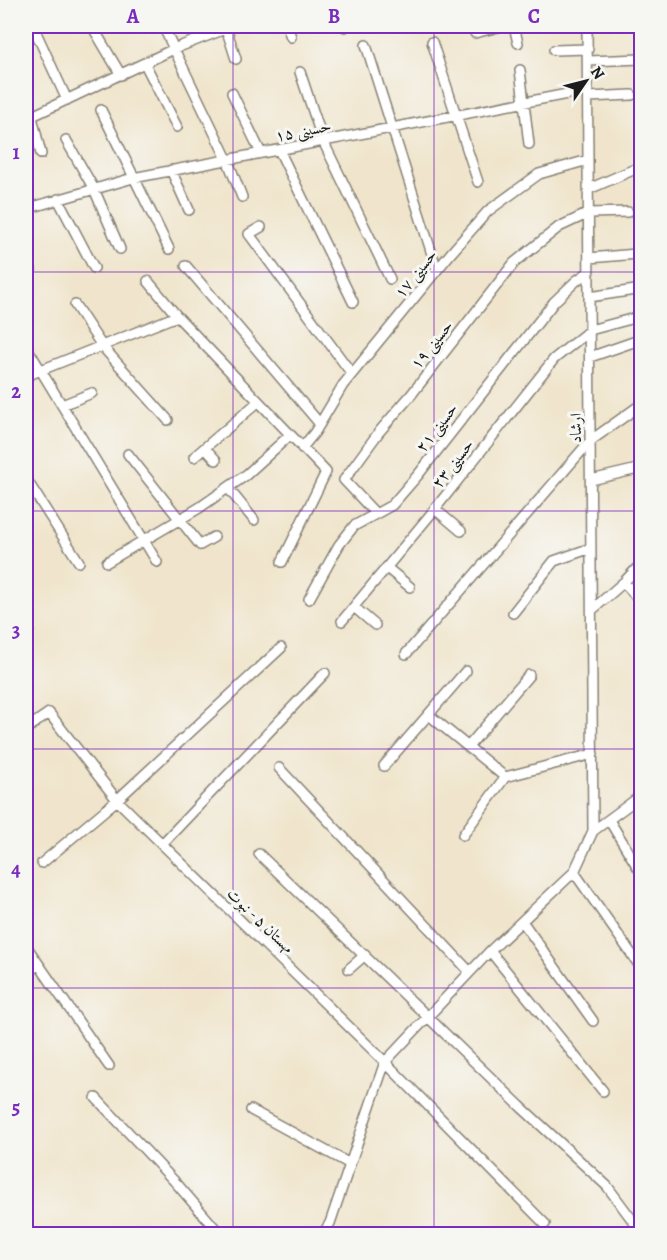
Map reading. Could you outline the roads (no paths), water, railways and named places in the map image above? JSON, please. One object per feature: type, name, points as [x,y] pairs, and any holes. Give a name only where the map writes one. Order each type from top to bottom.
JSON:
[{"type":"street","points":[[33,26],[67,100]]},
{"type":"street","points":[[92,26],[121,75]]},
{"type":"street","points":[[163,26],[176,48],[242,197]]},
{"type":"street","points":[[287,26],[291,37]]},
{"type":"street","points":[[475,33],[502,26]]},
{"type":"street","points":[[514,26],[518,43]]},
{"type":"street","name":"ارشاد","points":[[587,26],[593,831]]},
{"type":"street","points":[[29,118],[176,48],[230,27],[236,59]]},
{"type":"street","points":[[432,42],[478,182]]},
{"type":"street","points":[[366,45],[437,270]]},
{"type":"street","points":[[555,50],[588,49]]},
{"type":"street","points":[[588,61],[642,59]]},
{"type":"street","points":[[145,64],[177,127]]},
{"type":"street","points":[[520,70],[529,144]]},
{"type":"street","points":[[300,72],[323,141],[390,279]]},
{"type":"street","points":[[232,93],[261,153]]},
{"type":"street","name":"حسینی ۱۵","points":[[26,209],[132,178],[227,159],[524,103],[588,94],[632,94]]},
{"type":"street","points":[[26,103],[41,154]]},
{"type":"street","points":[[101,110],[132,178],[169,249]]},
{"type":"street","points":[[66,140],[94,189],[120,249]]},
{"type":"street","points":[[279,150],[353,302]]},
{"type":"street","name":"حسینی ۱۷","points":[[302,448],[352,374],[488,212],[539,174],[588,160]]},
{"type":"street","points":[[589,189],[642,166]]},
{"type":"street","points":[[171,170],[189,210]]},
{"type":"street","points":[[58,199],[94,268]]},
{"type":"street","points":[[589,213],[628,212]]},
{"type":"street","name":"حسینی ۱۹","points":[[375,513],[344,480],[379,432],[411,395],[514,263],[559,227],[589,213]]},
{"type":"street","points":[[261,227],[249,234],[352,374]]},
{"type":"street","points":[[589,258],[637,254]]},
{"type":"street","points":[[26,257],[31,270]]},
{"type":"street","points":[[186,266],[320,424]]},
{"type":"street","name":"حسینی ۲۱","points":[[309,599],[339,545],[354,526],[392,504],[417,476],[554,303],[576,281],[589,272]]},
{"type":"street","points":[[148,281],[177,316],[326,472],[282,562]]},
{"type":"street","points":[[589,297],[642,289]]},
{"type":"street","points":[[75,305],[102,346],[168,420]]},
{"type":"street","points":[[26,376],[177,316]]},
{"type":"street","points":[[590,330],[642,316]]},
{"type":"street","name":"حسینی ۲۳","points":[[342,621],[435,509],[554,359],[590,330]]},
{"type":"street","points":[[590,357],[642,339]]},
{"type":"street","points":[[26,346],[157,562]]},
{"type":"street","points":[[62,405],[92,393]]},
{"type":"street","points":[[194,457],[258,402]]},
{"type":"street","points":[[406,654],[590,441],[642,404]]},
{"type":"street","points":[[106,562],[143,542],[228,488],[246,475],[290,435]]},
{"type":"street","points":[[205,448],[216,460]]},
{"type":"street","points":[[128,454],[200,545],[214,537]]},
{"type":"street","points":[[591,480],[642,468]]},
{"type":"street","points":[[26,478],[79,562]]},
{"type":"street","points":[[228,488],[254,520]]},
{"type":"street","points":[[435,509],[461,531]]},
{"type":"street","points":[[513,613],[554,561],[591,548]]},
{"type":"street","points":[[592,610],[642,563]]},
{"type":"street","points":[[387,568],[410,586]]},
{"type":"street","points":[[624,582],[642,604]]},
{"type":"street","points":[[354,607],[375,625]]},
{"type":"street","points":[[42,863],[117,800],[281,648]]},
{"type":"street","points":[[384,766],[466,671]]},
{"type":"street","points":[[162,844],[325,673]]},
{"type":"street","points":[[468,747],[529,675]]},
{"type":"street","name":"مهستان ۵ - نبوت","points":[[26,729],[49,713],[117,800],[385,1062],[545,1224]]},
{"type":"street","points":[[429,715],[506,777]]},
{"type":"street","points":[[463,835],[506,777],[593,754]]},
{"type":"street","points":[[279,768],[470,972]]},
{"type":"street","points":[[323,1234],[330,1223],[385,1062],[490,951],[574,872],[593,831],[642,795]]},
{"type":"street","points":[[609,820],[642,874]]},
{"type":"street","points":[[258,854],[520,1106],[607,1186],[642,1233]]},
{"type":"street","points":[[574,872],[642,969]]},
{"type":"street","points":[[522,921],[593,1021]]},
{"type":"street","points":[[26,946],[109,1066]]},
{"type":"street","points":[[490,951],[603,1091]]},
{"type":"street","points":[[349,969],[365,955]]},
{"type":"street","points":[[26,973],[38,965]]},
{"type":"street","points":[[96,1098],[177,1184],[220,1234]]},
{"type":"street","points":[[251,1110],[350,1164]]}]
